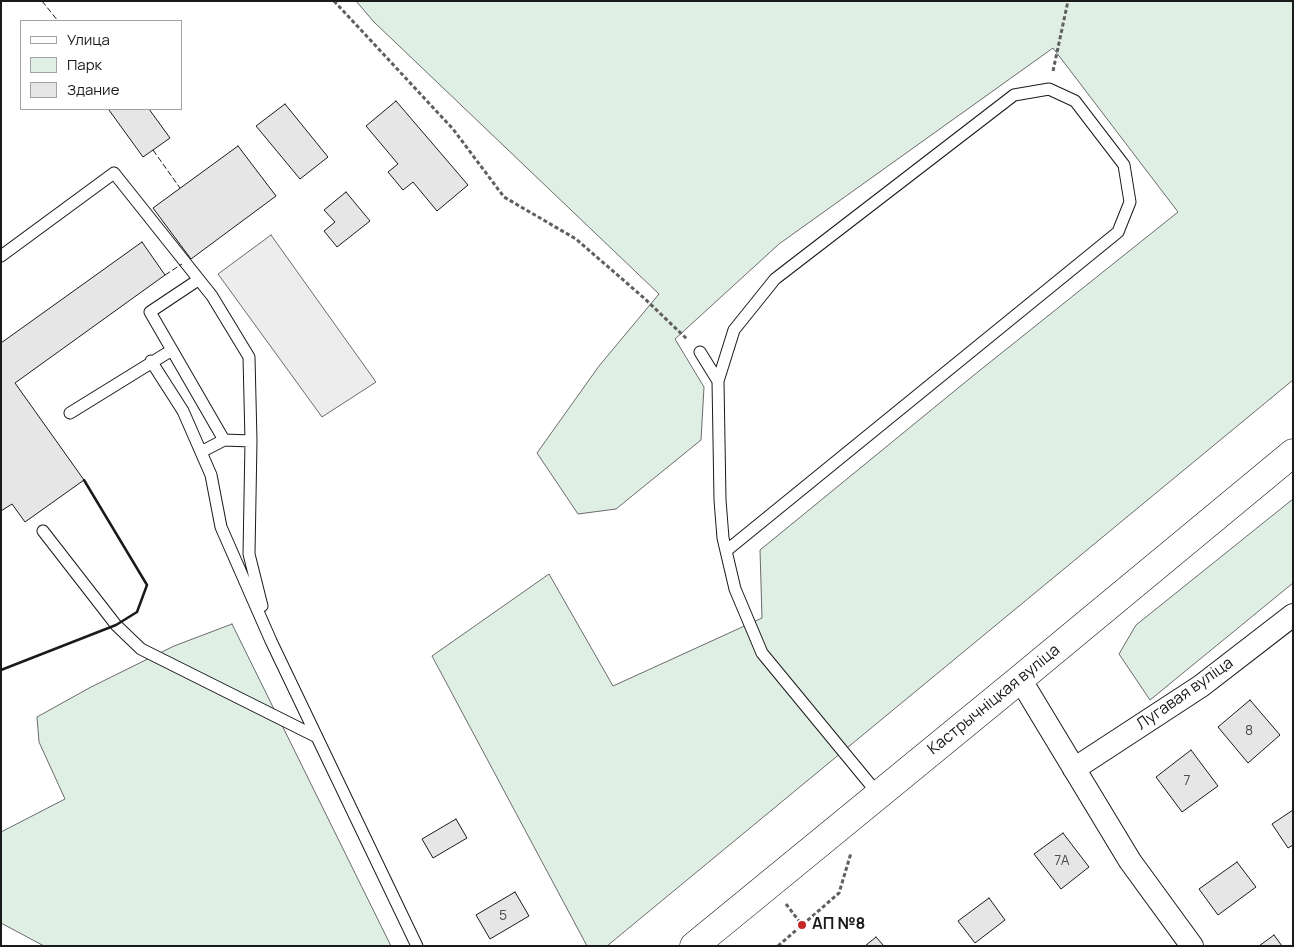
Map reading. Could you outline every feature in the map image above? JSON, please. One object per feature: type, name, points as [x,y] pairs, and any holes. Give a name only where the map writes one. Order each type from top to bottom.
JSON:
[{"type":"main road","name":"Кастрычніцкая вуліца","points":[[694,946],[1293,453]]},
{"type":"street","name":"Лугавая вуліца","points":[[1074,769],[1202,686],[1293,615]]},
{"type":"street","points":[[1020,679],[1130,861],[1192,946]]},
{"type":"lane","points":[[726,551],[1118,232],[1130,202],[1124,165],[1075,101],[1049,89],[1014,95],[774,278],[734,330],[718,381],[720,500],[723,538],[726,551],[735,589],[762,653],[879,795]]},
{"type":"lane","points":[[1,256],[114,173],[212,296],[249,357],[248,554],[271,641]]},
{"type":"lane","points":[[198,280],[150,312],[224,440]]},
{"type":"lane","points":[[70,413],[151,361],[172,350]]},
{"type":"lane","points":[[700,352],[718,381]]},
{"type":"lane","points":[[151,361],[183,411],[211,475],[222,527],[271,641],[417,946]]},
{"type":"lane","points":[[201,452],[224,440],[250,441]]},
{"type":"lane","points":[[43,530],[116,625],[141,650],[317,737]]},
{"type":"path","points":[[334,1],[453,128],[504,197],[576,239],[644,298],[700,352]]},
{"type":"path","points":[[1049,89],[1068,1]]},
{"type":"path","points":[[778,946],[839,893]]},
{"type":"green space","points":[[356,1],[1293,1],[1293,380],[607,946],[587,946],[432,656],[549,574],[613,686],[762,618],[760,550],[974,375],[1178,212],[1053,48],[779,244],[675,339],[704,387],[701,440],[616,509],[578,514],[537,453],[599,366],[659,294],[374,22]]},
{"type":"green space","points":[[1293,499],[1293,583],[1150,700],[1119,654],[1136,625]]},
{"type":"green space","points":[[232,624],[391,946],[44,946],[1,923],[1,832],[65,799],[39,742],[37,717],[91,687],[174,646]]},
{"type":"shaded area","points":[[271,235],[376,382],[322,417],[218,274]]},
{"type":"building","points":[[396,101],[468,185],[437,211],[413,182],[403,190],[388,172],[398,164],[366,126]]},
{"type":"building","points":[[285,104],[328,157],[300,179],[256,126]]},
{"type":"building","points":[[109,110],[150,110],[170,138],[143,157]]},
{"type":"building","points":[[238,146],[276,196],[191,259],[153,208]]},
{"type":"building","points":[[346,192],[370,221],[337,247],[324,231],[335,222],[324,210]]},
{"type":"building","points":[[142,242],[165,275],[15,383],[84,480],[25,522],[12,504],[1,511],[1,343]]},
{"type":"building","points":[[1250,700],[1280,735],[1248,763],[1218,727]]},
{"type":"building","points":[[1191,750],[1218,786],[1182,812],[1156,777]]},
{"type":"building","points":[[1293,810],[1293,845],[1288,848],[1272,824]]},
{"type":"building","points":[[456,819],[467,838],[433,858],[422,839]]},
{"type":"building","points":[[1063,833],[1089,867],[1061,889],[1034,854]]},
{"type":"building","points":[[1237,862],[1256,887],[1218,915],[1199,889]]},
{"type":"building","points":[[515,892],[529,916],[490,939],[476,915]]},
{"type":"building","points":[[989,898],[1005,920],[975,943],[958,921]]},
{"type":"building","points":[[1274,935],[1282,946],[1259,946]]},
{"type":"building","points":[[876,937],[884,946],[865,946]]},
{"type":"fence","points":[[42,1],[57,20]]},
{"type":"fence","points":[[153,150],[180,188]]},
{"type":"fence","points":[[165,275],[182,264]]},
{"type":"wall","points":[[1,670],[116,625],[137,612],[147,585],[84,480]]},
{"type":"place","name":"АП №8","points":[[802,925]]}]
